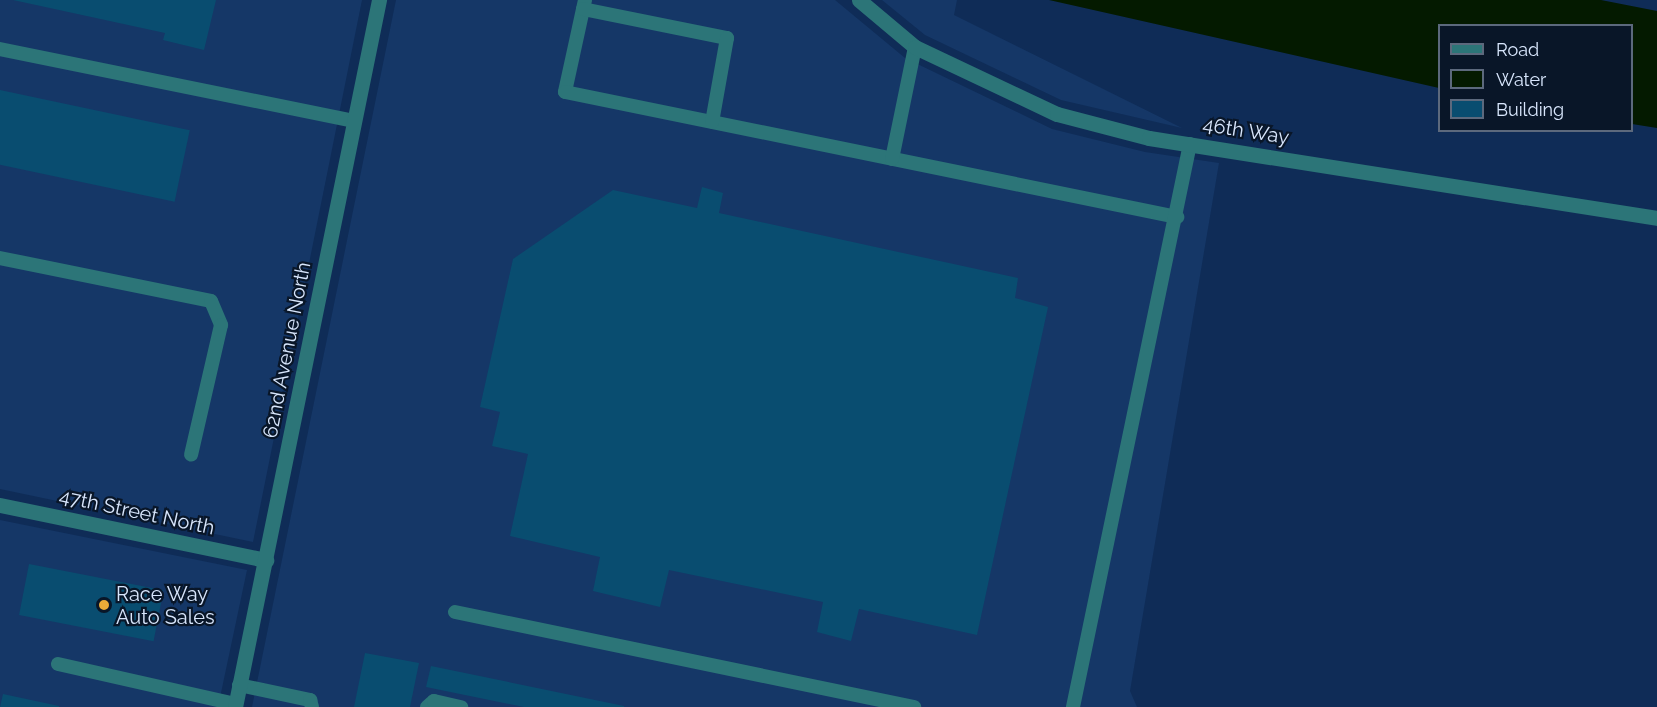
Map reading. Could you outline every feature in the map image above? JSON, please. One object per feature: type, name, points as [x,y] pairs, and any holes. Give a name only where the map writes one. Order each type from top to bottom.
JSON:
[{"type":"street","name":"62nd Avenue North","points":[[235,706],[379,0]]},
{"type":"street","name":"46th Way","points":[[859,0],[915,47],[1057,114],[1190,144],[1657,218]]},
{"type":"street","name":"47th Street North","points":[[0,505],[266,560]]},
{"type":"lane","points":[[712,122],[727,38],[584,5],[565,92],[1177,217]]},
{"type":"lane","points":[[892,159],[915,47]]},
{"type":"lane","points":[[0,49],[355,121]]},
{"type":"lane","points":[[1073,707],[1177,217],[1190,144]]},
{"type":"lane","points":[[0,258],[211,301],[221,325],[191,455]]},
{"type":"lane","points":[[455,612],[914,707]]},
{"type":"lane","points":[[58,664],[235,706]]},
{"type":"lane","points":[[239,685],[310,700],[312,707]]},
{"type":"lane","points":[[427,707],[434,701],[461,707]]},
{"type":"shaded area","points":[[0,0],[362,0],[253,542],[0,489]]},
{"type":"shaded area","points":[[396,0],[835,0],[905,58],[1052,129],[1145,152],[1219,163],[1130,691],[1137,707],[252,707]]},
{"type":"shaded area","points":[[882,0],[957,0],[954,15],[1182,128],[1061,100],[925,35]]},
{"type":"shaded area","points":[[0,520],[247,570],[218,707],[0,707]]},
{"type":"water","points":[[1049,0],[1601,0],[1657,11],[1657,128],[1633,124],[1633,24],[1438,24],[1438,88]]},
{"type":"building","points":[[13,0],[216,0],[204,50],[163,40],[165,33]]},
{"type":"building","points":[[0,90],[190,130],[175,202],[0,165]]},
{"type":"building","points":[[702,187],[723,193],[719,213],[1018,278],[1015,298],[1048,307],[977,635],[859,609],[851,641],[817,632],[823,602],[669,570],[660,607],[593,591],[600,557],[510,536],[528,454],[492,446],[500,412],[480,407],[513,259],[613,190],[697,208]]},
{"type":"building","points":[[29,564],[163,590],[154,641],[19,615]]},
{"type":"building","points":[[365,653],[419,663],[410,707],[354,707]]},
{"type":"building","points":[[431,666],[624,707],[524,707],[426,687]]},
{"type":"building","points":[[3,694],[59,706],[59,707],[0,707]]},
{"type":"place","name":"Race Way Auto Sales","points":[[104,605]]}]
